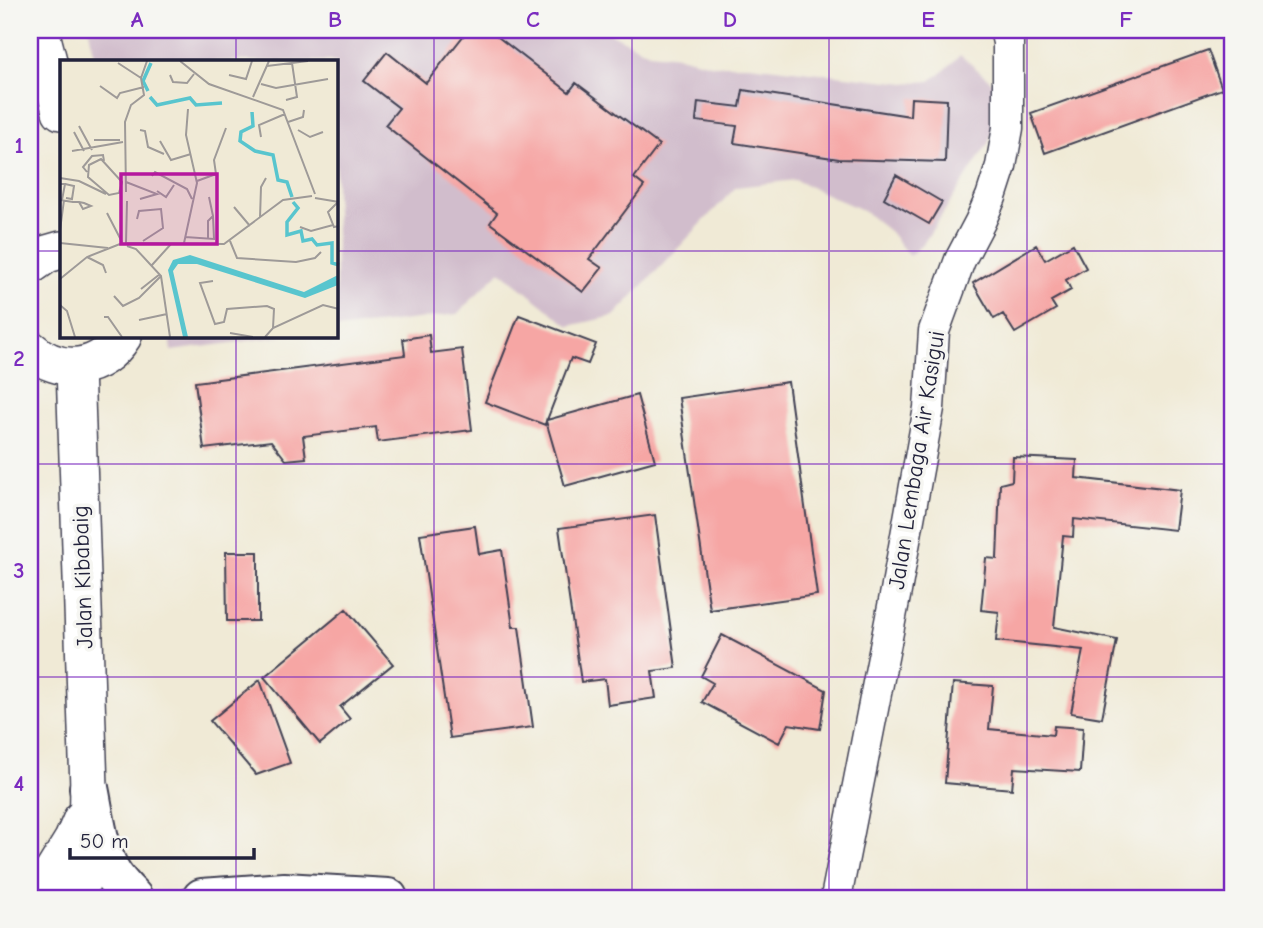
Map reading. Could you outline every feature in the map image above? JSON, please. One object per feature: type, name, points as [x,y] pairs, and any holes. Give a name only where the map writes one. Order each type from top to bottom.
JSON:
[{"type":"main road","points":[[89,788],[102,851],[113,875],[133,898]]},
{"type":"main road","points":[[212,898],[284,892],[388,898]]},
{"type":"main road","points":[[30,893],[51,898]]},
{"type":"street","points":[[40,30],[60,107]]},
{"type":"street","name":"Jalan Lembaga Air Kasigui","points":[[836,898],[929,408],[934,331],[960,260],[991,197],[1001,166],[1007,128],[1005,30]]},
{"type":"street","points":[[30,266],[47,254],[60,250]]},
{"type":"street","points":[[30,349],[38,357],[56,365],[75,367],[93,363],[109,353],[120,338]]},
{"type":"street","name":"Jalan Kibabaig","points":[[75,367],[89,788],[87,843],[81,886],[76,898]]},
{"type":"street","name":"Jalan Kibabaig","points":[[30,893],[52,874],[63,857],[82,820],[89,788]]},
{"type":"shaded area","points":[[89,30],[604,30],[649,53],[679,56],[715,65],[749,65],[906,83],[930,81],[960,55],[998,87],[996,115],[989,142],[923,244],[909,256],[890,232],[864,211],[795,180],[736,187],[614,316],[569,326],[500,271],[457,314],[338,329],[338,60],[95,60]]},
{"type":"shaded area","points":[[171,338],[270,338],[171,351]]},
{"type":"building","points":[[468,30],[489,30],[569,92],[576,83],[659,145],[634,178],[644,186],[589,259],[602,268],[583,292],[490,223],[497,213],[385,125],[399,108],[364,81],[387,52],[426,83]]},
{"type":"building","points":[[1208,50],[1222,89],[1045,153],[1031,113]]},
{"type":"building","points":[[743,90],[910,116],[911,98],[947,100],[945,162],[839,159],[734,143],[737,126],[696,121],[698,102],[740,107]]},
{"type":"building","points":[[896,175],[942,202],[929,224],[884,198]]},
{"type":"building","points":[[1073,244],[1086,268],[1066,280],[1071,290],[1051,301],[1056,309],[1015,333],[1003,314],[994,319],[973,283],[1036,245],[1045,260]]},
{"type":"building","points":[[519,315],[596,344],[588,364],[571,358],[547,420],[637,395],[655,461],[565,486],[546,421],[545,425],[485,402]]},
{"type":"building","points":[[429,335],[431,353],[462,349],[472,430],[378,442],[376,427],[303,436],[306,458],[286,460],[271,441],[204,449],[195,382],[405,355],[403,339]]},
{"type":"building","points":[[788,382],[817,595],[710,610],[679,398]]},
{"type":"building","points":[[1013,457],[1077,460],[1076,478],[1180,490],[1175,530],[1074,519],[1073,537],[1063,536],[1054,627],[1117,640],[1102,718],[1071,713],[1083,650],[996,641],[999,612],[981,610],[986,558],[997,559],[1000,484],[1012,481]]},
{"type":"building","points":[[655,515],[676,668],[652,671],[656,698],[608,705],[605,679],[581,682],[559,528]]},
{"type":"building","points":[[475,526],[479,554],[502,550],[513,627],[519,627],[533,727],[450,738],[420,534]]},
{"type":"building","points":[[226,552],[258,552],[258,621],[227,621]]},
{"type":"building","points":[[346,609],[393,664],[340,707],[350,719],[320,744],[264,677]]},
{"type":"building","points":[[722,635],[826,690],[820,729],[789,724],[779,743],[702,702],[713,683],[701,676]]},
{"type":"building","points":[[260,680],[290,763],[256,775],[210,721]]},
{"type":"building","points":[[953,683],[993,686],[989,729],[1053,735],[1054,726],[1083,728],[1080,772],[1014,768],[1012,789],[945,783]]}]
